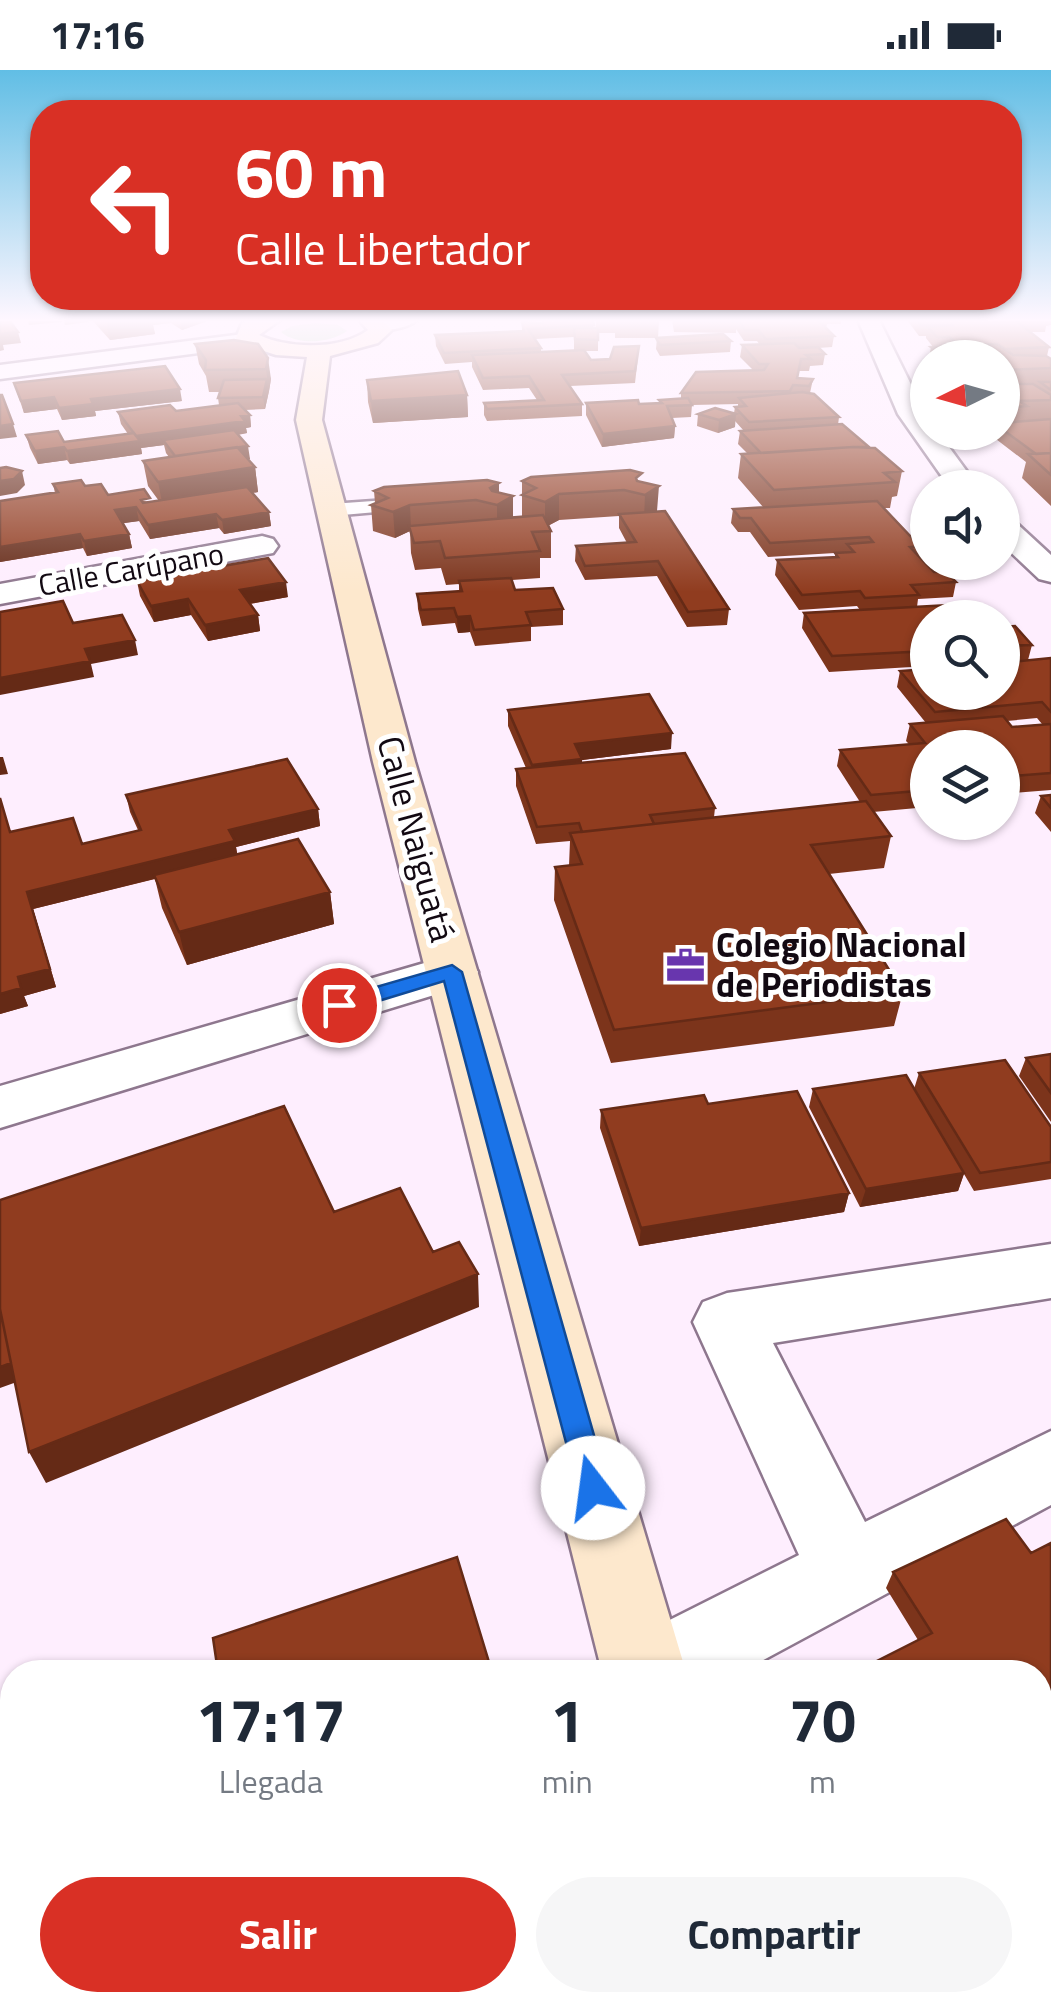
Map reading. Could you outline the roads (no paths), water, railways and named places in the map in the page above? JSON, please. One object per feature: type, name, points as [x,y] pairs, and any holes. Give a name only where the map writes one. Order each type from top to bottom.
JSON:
[{"type":"street","name":"Calle Naiguatá","points":[[310,411],[309,420],[452,972],[641,1660]]},
{"type":"street","points":[[1020,544],[1051,572]]},
{"type":"street","name":"Calle Carúpano","points":[[0,594],[262,546]]},
{"type":"street","points":[[0,1107],[452,972]]},
{"type":"street","points":[[848,1572],[727,1322],[1051,1271]]},
{"type":"street","points":[[679,1660],[1051,1466]]},
{"type":"lane","points":[[332,510],[442,502]]},
{"type":"place","name":"Colegio Nacional de Periodistas","points":[[686,965]]}]
